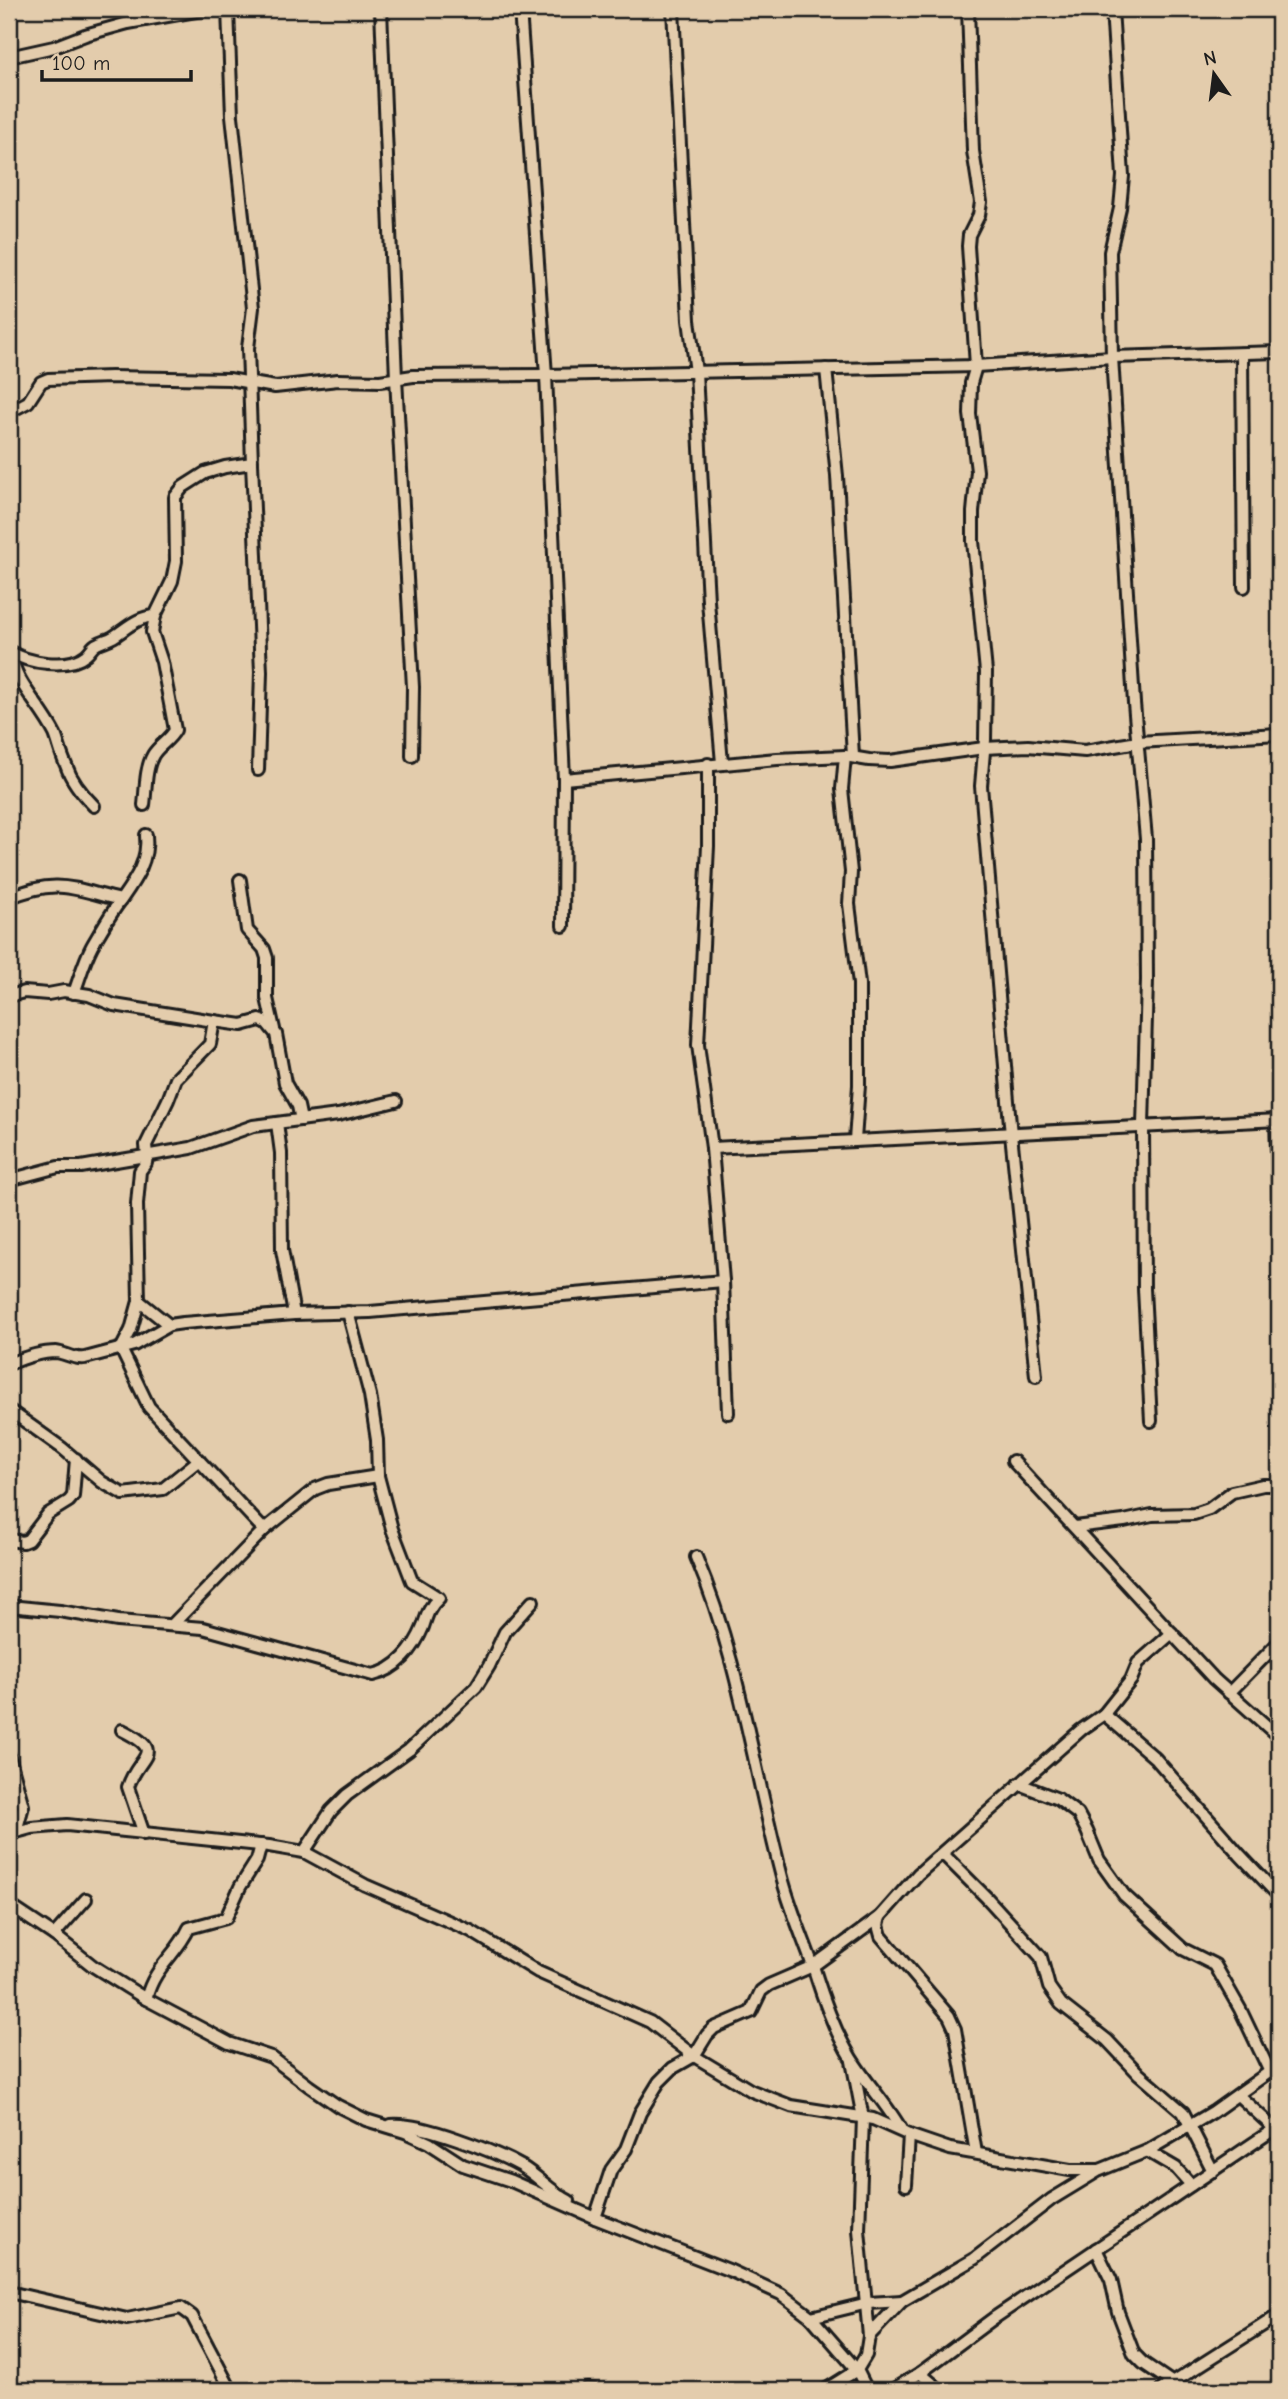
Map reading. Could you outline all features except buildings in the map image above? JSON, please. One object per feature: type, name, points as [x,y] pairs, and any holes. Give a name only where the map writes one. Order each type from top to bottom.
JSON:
[{"type":"street","points":[[9,57],[54,47],[128,23],[209,9],[229,9],[232,116],[253,308],[248,348],[261,672],[258,770]]},
{"type":"street","points":[[381,9],[396,378],[413,687],[412,756]]},
{"type":"street","points":[[520,9],[546,376],[564,779],[563,926]]},
{"type":"street","points":[[673,9],[689,320],[696,372],[708,601],[722,763]]},
{"type":"street","points":[[968,9],[973,151],[981,202],[979,215],[969,235],[968,246],[976,366],[971,383],[970,423],[977,471],[973,541],[986,672],[981,786],[1011,1133],[1036,1376]]},
{"type":"street","points":[[1112,9],[1123,176],[1111,252],[1112,357],[1146,839],[1144,1290],[1151,1421]]},
{"type":"street","points":[[9,412],[28,402],[41,382],[48,379],[229,379],[275,387],[338,380],[380,381],[413,376],[546,376],[976,366],[1112,357],[1279,352]]},
{"type":"street","points":[[1241,354],[1244,587]]},
{"type":"street","points":[[826,369],[837,477],[849,756],[842,789],[851,872],[849,904],[859,984],[859,1084],[855,1140]]},
{"type":"street","points":[[144,805],[152,757],[175,730],[162,662],[152,632],[155,616],[172,581],[176,561],[174,510],[178,492],[205,473],[252,463]]},
{"type":"street","points":[[10,651],[43,664],[71,661],[84,657],[95,645],[112,638],[138,620],[155,616]]},
{"type":"street","points":[[10,651],[19,682],[31,695],[55,735],[67,768],[83,795],[94,806]]},
{"type":"street","points":[[564,779],[722,763],[849,756],[869,761],[890,761],[984,748],[1028,747],[1085,751],[1138,742],[1279,734]]},
{"type":"street","points":[[708,764],[706,916],[698,1045],[712,1147],[723,1281],[728,1413]]},
{"type":"street","points":[[74,993],[90,949],[131,888],[142,866],[147,849],[146,835]]},
{"type":"street","points":[[240,880],[247,930],[264,949],[267,958],[267,998],[282,1056],[285,1083],[298,1106],[301,1121]]},
{"type":"street","points":[[9,898],[33,888],[60,885],[121,900]]},
{"type":"street","points":[[9,996],[23,992],[44,995],[64,991],[89,995],[114,1006],[214,1021],[242,1025],[260,1020],[274,1029]]},
{"type":"street","points":[[121,1349],[131,1330],[139,1301],[137,1203],[140,1171],[148,1155],[146,1145],[169,1100],[176,1079],[206,1050],[213,1037],[214,1021]]},
{"type":"street","points":[[9,1180],[58,1167],[81,1167],[191,1148],[239,1130],[338,1115],[396,1101]]},
{"type":"street","points":[[712,1147],[1278,1120],[1279,1217]]},
{"type":"street","points":[[277,1123],[281,1153],[282,1250],[294,1314]]},
{"type":"street","points":[[9,1364],[23,1358],[55,1352],[78,1359],[121,1349],[140,1342],[169,1325],[723,1281]]},
{"type":"street","points":[[139,1301],[169,1325]]},
{"type":"street","points":[[9,1606],[203,1628],[373,1675],[397,1665],[415,1643],[427,1614],[439,1598],[416,1585],[408,1575],[392,1529],[378,1476],[377,1440],[370,1395],[348,1312]]},
{"type":"street","points":[[121,1349],[149,1407],[264,1530]]},
{"type":"street","points":[[9,1410],[117,1493],[129,1495],[142,1490],[163,1489],[199,1460]]},
{"type":"street","points":[[9,1540],[29,1541],[48,1514],[69,1502],[73,1496],[76,1459]]},
{"type":"street","points":[[1013,1461],[1171,1633],[1229,1693],[1279,1737]]},
{"type":"street","points":[[173,1625],[264,1530],[315,1489],[327,1484],[378,1476]]},
{"type":"street","points":[[1074,1527],[1152,1515],[1194,1514],[1209,1509],[1232,1492],[1263,1485],[1279,1485]]},
{"type":"street","points":[[695,1557],[724,1636],[747,1720],[782,1879],[827,2007],[852,2059],[890,2108],[905,2133],[906,2185]]},
{"type":"street","points":[[304,1852],[331,1811],[347,1795],[409,1750],[475,1687],[489,1667],[505,1632],[533,1601]]},
{"type":"street","points":[[596,2217],[611,2170],[626,2149],[634,2127],[664,2075],[694,2056],[714,2028],[751,2012],[761,1991],[769,1985],[813,1966],[880,1917],[918,1874],[1081,1730],[1104,1714],[1131,1680],[1138,1663],[1171,1633]]},
{"type":"street","points":[[1229,1693],[1279,1642]]},
{"type":"street","points":[[1104,1714],[1155,1758],[1279,1896]]},
{"type":"street","points":[[122,1730],[142,1740],[146,1747],[146,1757],[128,1787],[144,1834]]},
{"type":"street","points":[[9,1756],[23,1806],[12,1833]]},
{"type":"street","points":[[869,2336],[902,2301],[974,2259],[1052,2200],[1100,2170],[1147,2151],[1238,2095],[1275,2068],[1215,1965],[1183,1949],[1124,1895],[1099,1860],[1078,1814],[1058,1799],[1019,1784]]},
{"type":"street","points":[[12,1833],[67,1825],[304,1852],[365,1885],[471,1931],[549,1977],[650,2022],[694,2056],[752,2091],[791,2106],[873,2119],[950,2149],[1070,2170],[1100,2170]]},
{"type":"street","points":[[146,1999],[152,1978],[189,1928],[226,1918],[240,1887],[257,1860],[261,1845]]},
{"type":"street","points":[[943,1854],[1041,1957],[1049,1987],[1060,2004],[1107,2040],[1139,2074],[1183,2112],[1213,2171]]},
{"type":"street","points":[[54,1935],[86,1899]]},
{"type":"street","points":[[9,1905],[54,1935],[93,1966],[146,1999],[229,2043],[271,2057],[338,2106],[366,2120],[429,2143],[450,2159],[731,2271],[780,2294],[811,2316],[857,2371],[865,2386],[862,2390]]},
{"type":"street","points":[[880,1917],[878,1925],[881,1936],[949,2016],[955,2029],[976,2153]]},
{"type":"street","points":[[825,2390],[857,2371],[866,2355],[869,2336],[859,2230],[863,2118],[852,2059]]},
{"type":"street","points":[[892,2390],[1277,2127],[1238,2095]]},
{"type":"street","points":[[385,2125],[406,2125],[469,2144],[519,2164],[563,2198],[596,2217]]},
{"type":"street","points":[[469,2144],[476,2169]]},
{"type":"street","points":[[1147,2151],[1176,2168],[1191,2185]]},
{"type":"street","points":[[1096,2249],[1111,2280],[1118,2312],[1134,2354],[1183,2390]]},
{"type":"street","points":[[9,2292],[127,2319],[181,2308],[192,2316],[231,2390]]},
{"type":"street","points":[[811,2316],[867,2303],[902,2301]]},
{"type":"street","points":[[1161,2390],[1279,2315]]},
{"type":"street","points":[[920,2373],[940,2390]]}]
